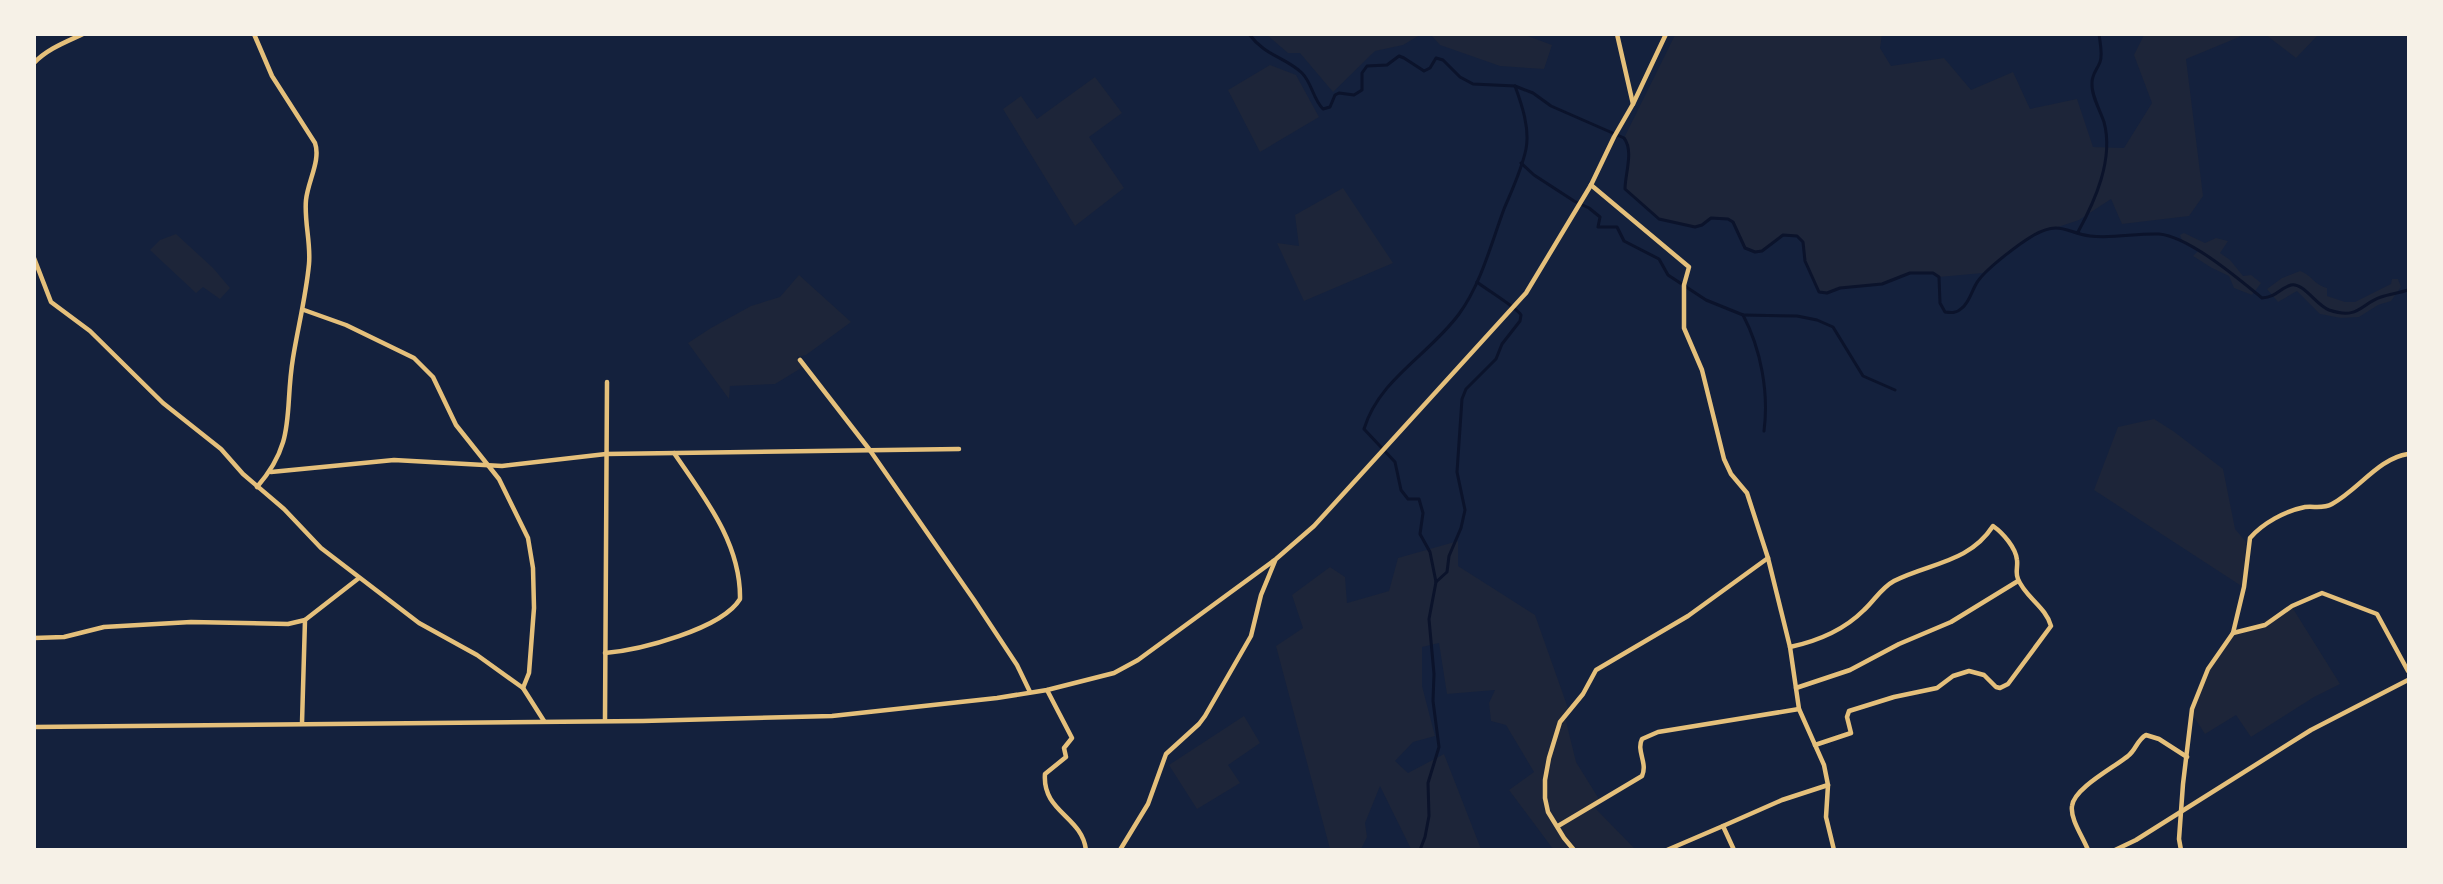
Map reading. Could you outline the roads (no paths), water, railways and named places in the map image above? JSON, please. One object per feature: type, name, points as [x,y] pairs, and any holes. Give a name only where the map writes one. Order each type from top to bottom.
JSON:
[{"type":"street","points":[[34,63],[40,56],[83,34]]},
{"type":"street","points":[[254,34],[272,76],[315,143],[318,153],[306,199],[309,262],[304,310],[293,359],[284,447],[271,472],[257,487]]},
{"type":"street","points":[[1617,34],[1633,104]]},
{"type":"street","points":[[34,728],[832,716],[998,698],[1047,690],[1114,673],[1138,660],[1276,559],[1314,526],[1526,293],[1591,185],[1666,34]]},
{"type":"street","points":[[1591,185],[1689,267],[1683,285],[1684,328],[1702,370],[1724,459],[1731,474],[1747,492],[1768,558],[1790,646],[1799,709],[1824,765],[1828,785],[1826,817],[1832,849]]},
{"type":"street","points":[[34,258],[51,302],[90,331],[163,403],[222,449],[231,461],[257,487],[284,509],[321,548],[418,623],[477,655],[523,688],[544,721]]},
{"type":"street","points":[[304,310],[346,325],[414,358],[433,376],[456,425],[499,479],[528,538],[533,568],[534,608],[529,673],[523,688]]},
{"type":"street","points":[[800,360],[869,449],[974,600],[1017,665],[1030,692]]},
{"type":"street","points":[[605,720],[607,382]]},
{"type":"street","points":[[271,472],[394,460],[490,466],[606,454],[959,448]]},
{"type":"street","points":[[605,653],[627,651],[663,642],[730,612],[740,598],[739,572],[725,533],[674,453]]},
{"type":"street","points":[[2181,849],[2179,839],[2191,714],[2208,669],[2233,633],[2244,587],[2250,538],[2276,518],[2295,510],[2308,507],[2320,508],[2332,504],[2383,465],[2409,454]]},
{"type":"street","points":[[1790,646],[1808,643],[1836,631],[1863,611],[1893,581],[1937,566],[1961,554],[1985,538],[1993,526],[2006,537],[2014,552],[2017,559],[2018,581],[2048,618],[2051,626],[2008,684],[2000,688],[1979,672],[1960,672],[1937,688],[1894,697],[1850,711],[1846,717],[1851,733],[1815,745]]},
{"type":"street","points":[[1574,849],[1564,838],[1548,812],[1545,798],[1545,780],[1549,759],[1560,722],[1582,694],[1596,670],[1688,616],[1768,558]]},
{"type":"street","points":[[1120,849],[1148,804],[1166,754],[1199,724],[1225,686],[1251,636],[1262,595],[1276,559]]},
{"type":"street","points":[[34,638],[64,637],[104,627],[191,622],[288,624],[305,620],[317,613],[359,578]]},
{"type":"street","points":[[1796,688],[1850,670],[1899,644],[1951,622],[2018,581]]},
{"type":"street","points":[[2233,633],[2265,625],[2292,606],[2322,593],[2378,614],[2409,671]]},
{"type":"street","points":[[302,723],[305,620]]},
{"type":"street","points":[[2115,849],[2136,840],[2311,730],[2409,680]]},
{"type":"street","points":[[1047,690],[1072,738],[1064,748],[1066,757],[1045,774],[1044,784],[1050,801],[1074,825],[1086,849]]},
{"type":"street","points":[[1558,826],[1642,776],[1645,767],[1639,745],[1642,740],[1658,732],[1799,709]]},
{"type":"street","points":[[2088,849],[2073,816],[2073,801],[2081,793],[2108,769],[2130,754],[2146,735],[2160,739],[2187,757]]},
{"type":"street","points":[[1667,849],[1782,800],[1828,785]]},
{"type":"street","points":[[1723,826],[1734,849]]},
{"type":"waterway","points":[[1249,34],[1268,52],[1302,73],[1323,109],[1330,107],[1335,95],[1339,93],[1354,95],[1362,90],[1362,73],[1367,66],[1387,65],[1399,56],[1424,71],[1430,68],[1436,58],[1443,60],[1460,77],[1473,84],[1515,86],[1533,93],[1551,106],[1624,138],[1629,156],[1625,189],[1659,219],[1695,227],[1711,218],[1728,219],[1733,222],[1745,248],[1755,252],[1762,251],[1783,235],[1797,236],[1803,242],[1805,261],[1819,292],[1827,293],[1840,288],[1882,284],[1910,273],[1933,273],[1939,277],[1940,303],[1945,312],[1956,312],[1965,305],[1982,276],[1996,263],[2034,235],[2050,228],[2099,237],[2150,234],[2171,237],[2184,242],[2213,260],[2262,298],[2271,296],[2287,286],[2296,285],[2324,308],[2339,313],[2353,312],[2381,297],[2408,290]]},
{"type":"waterway","points":[[2078,232],[2091,207],[2101,179],[2107,150],[2104,122],[2092,88],[2093,77],[2101,59],[2099,34]]},
{"type":"waterway","points":[[1420,850],[1429,816],[1428,783],[1439,747],[1433,701],[1434,674],[1429,619],[1436,582],[1430,552],[1420,534],[1423,513],[1419,499],[1408,499],[1401,490],[1395,462],[1364,429],[1371,411],[1393,381],[1447,329],[1459,314],[1479,277],[1526,149],[1526,125],[1515,86]]},
{"type":"waterway","points":[[1521,163],[1534,175],[1600,217],[1598,227],[1617,227],[1624,241],[1659,259],[1668,275],[1706,300],[1743,315],[1755,342],[1762,372],[1765,402],[1764,431]]},
{"type":"waterway","points":[[1436,582],[1447,572],[1449,556],[1461,528],[1465,510],[1457,472],[1462,399],[1466,389],[1496,359],[1502,344],[1520,321],[1521,315],[1508,303],[1477,282]]},
{"type":"waterway","points":[[1743,315],[1797,316],[1817,320],[1833,327],[1863,376],[1895,390]]}]
